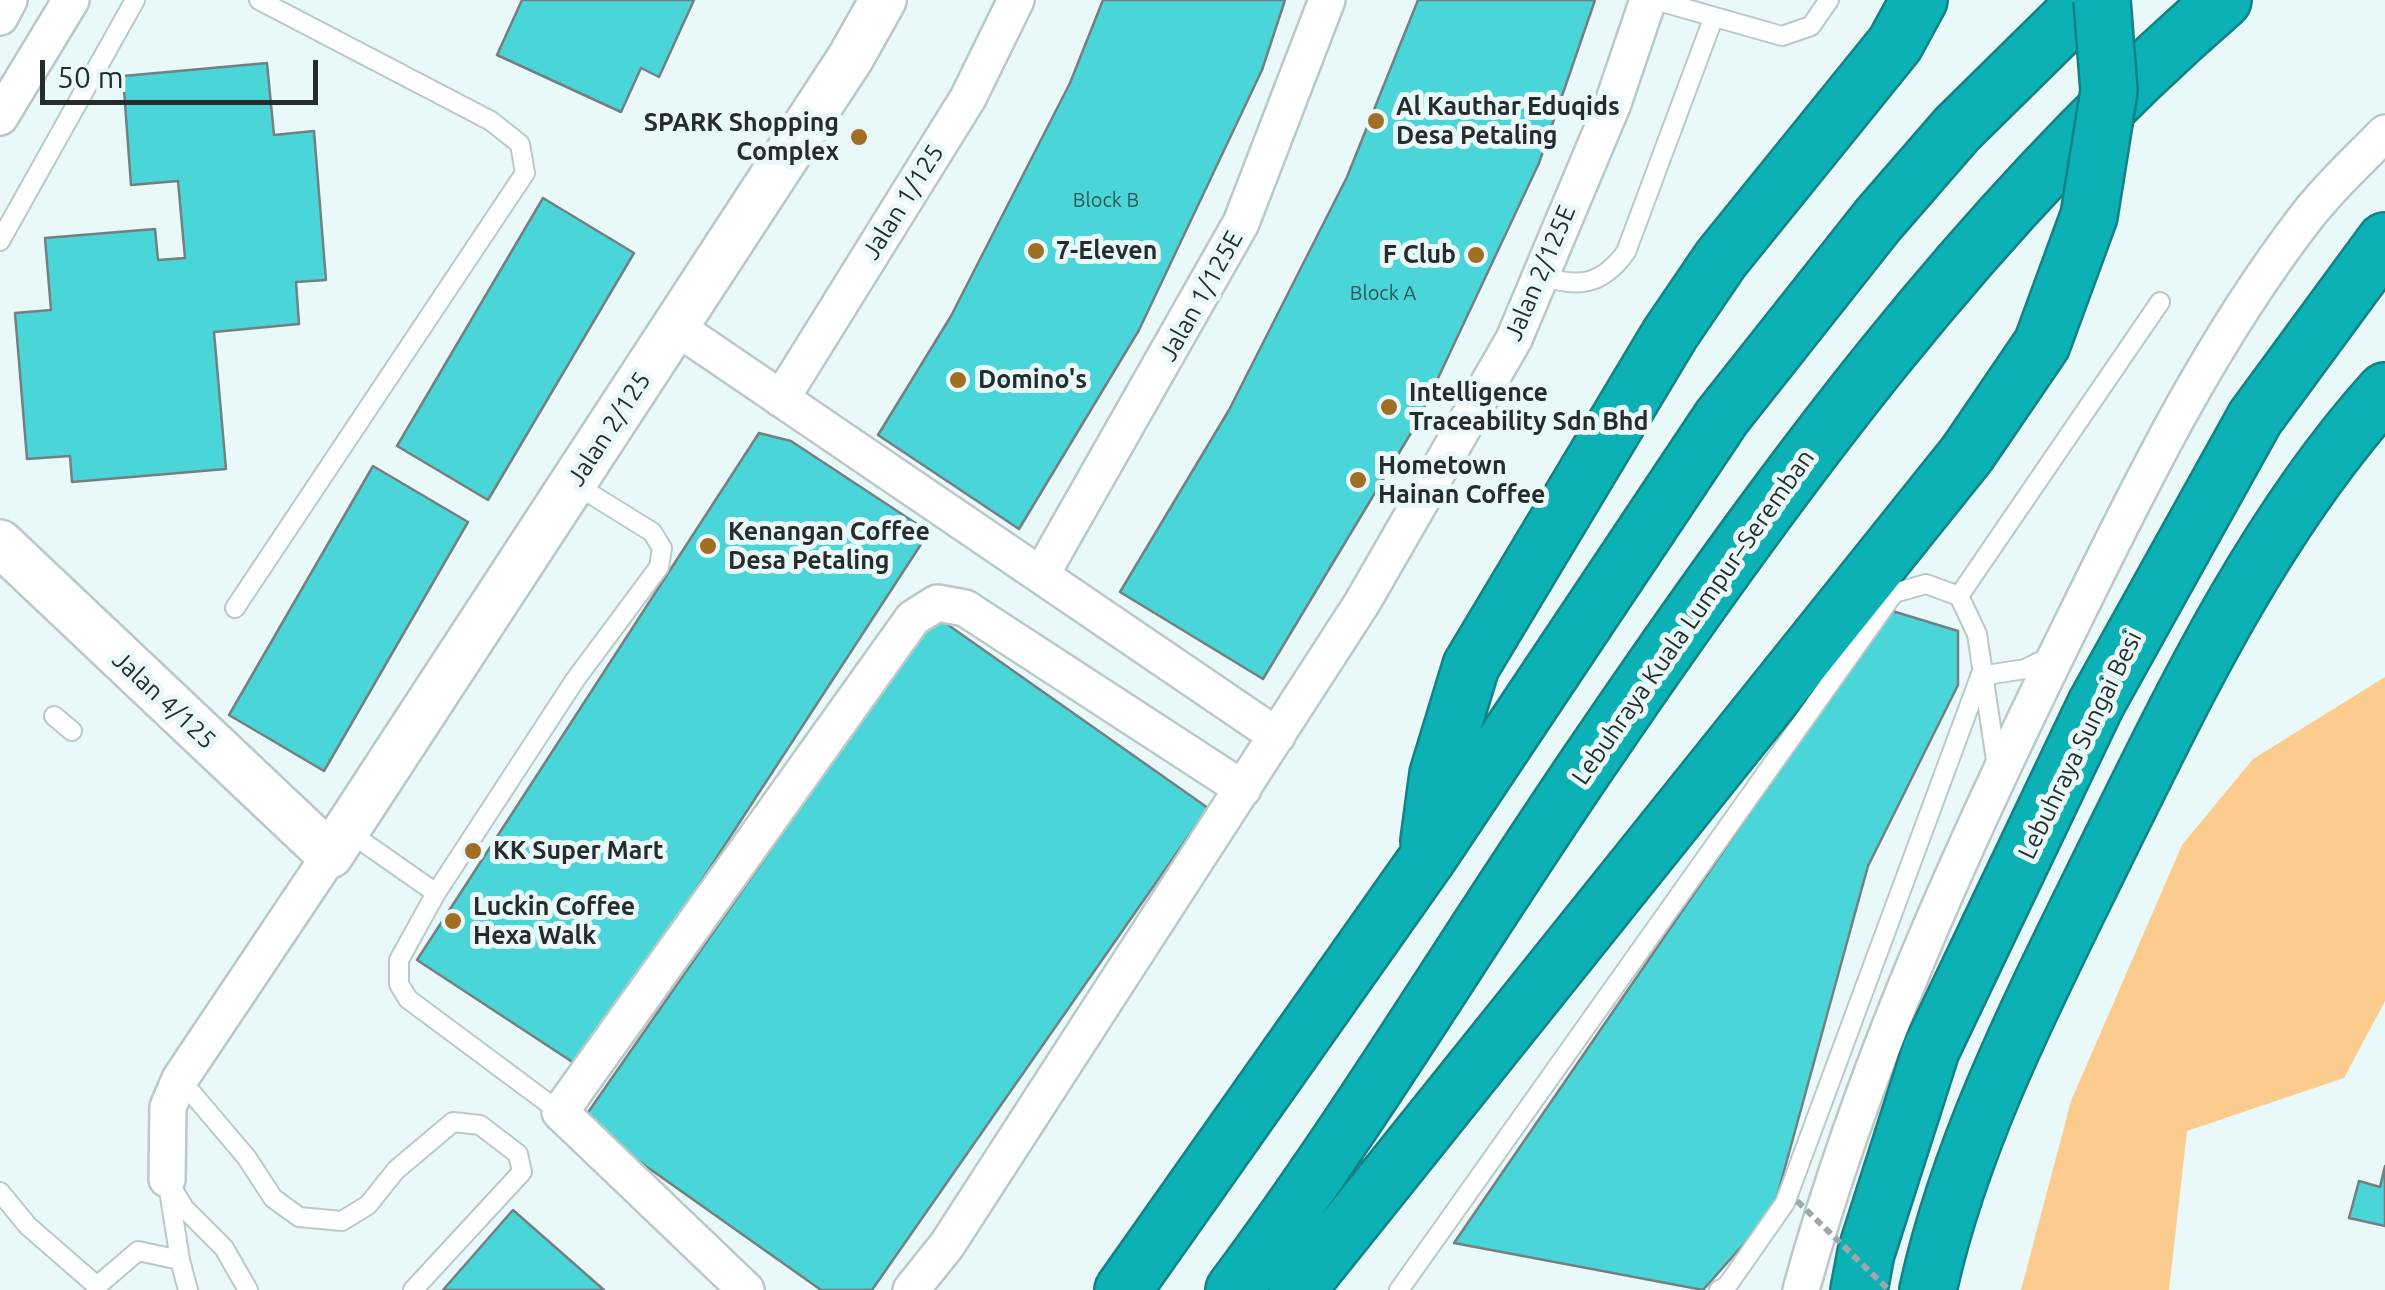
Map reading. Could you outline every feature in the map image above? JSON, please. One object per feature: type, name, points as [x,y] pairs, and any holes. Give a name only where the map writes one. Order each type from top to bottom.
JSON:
[{"type":"highway","points":[[1427,859],[1438,774],[1471,666],[1670,334],[1722,259],[1894,44],[1919,0]]},
{"type":"highway","points":[[1123,1290],[1427,859],[1722,417],[1878,220],[1946,142],[2088,0]]},
{"type":"highway","points":[[1297,1290],[1967,454],[2042,344],[2089,216],[2109,91],[2102,0]]},
{"type":"highway","name":"Lebuhraya Kuala Lumpur–Seremban","points":[[1234,1290],[1314,1182],[1594,754],[1790,477],[1971,250],[2151,62],[2222,0]]},
{"type":"highway","name":"Lebuhraya Sungai Besi","points":[[1860,1290],[1866,1253],[1932,1050],[2096,704],[2255,418],[2385,241]]},
{"type":"highway","points":[[1928,1290],[1945,1214],[2046,974],[2170,724],[2207,652],[2292,515],[2385,391]]},
{"type":"street","points":[[0,17],[9,0]]},
{"type":"street","points":[[0,117],[71,0]]},
{"type":"street","name":"Jalan 2/125","points":[[338,843],[852,57],[882,0]]},
{"type":"street","name":"Jalan 1/125","points":[[781,399],[968,98],[1016,0]]},
{"type":"street","name":"Jalan 1/125E","points":[[1041,575],[1241,223],[1327,0]]},
{"type":"street","name":"Jalan 2/125E","points":[[911,1290],[947,1245],[1362,602],[1514,338],[1612,106],[1652,0]]},
{"type":"street","points":[[1801,1290],[1830,1186],[1868,1084],[1998,773],[2106,549],[2204,370],[2308,214],[2385,134]]},
{"type":"street","points":[[676,326],[1277,736]]},
{"type":"street","name":"Jalan 4/125","points":[[0,543],[338,843]]},
{"type":"street","points":[[746,1290],[560,1112],[923,608],[937,602],[965,608],[1243,789]]},
{"type":"street","points":[[168,1179],[168,1107],[180,1080],[338,843]]},
{"type":"lane","points":[[0,241],[135,0]]},
{"type":"lane","points":[[236,608],[525,173],[520,144],[492,122],[259,0]]},
{"type":"lane","points":[[1652,0],[1782,36],[1811,26],[1829,0]]},
{"type":"lane","points":[[1540,275],[1564,284],[1594,282],[1612,271],[1626,252],[1712,19]]},
{"type":"lane","points":[[1959,596],[2160,302]]},
{"type":"lane","points":[[560,1112],[408,1000],[399,984],[399,960],[436,893],[576,680],[659,567],[662,548],[652,532],[573,483]]},
{"type":"lane","points":[[1399,1290],[1894,593],[1926,584],[1959,596],[1977,634],[1980,676],[1998,773]]},
{"type":"lane","points":[[1980,676],[2026,669],[2058,652]]},
{"type":"lane","points":[[1719,1290],[1728,1286],[1785,1203],[1980,676]]},
{"type":"lane","points":[[54,716],[72,731]]},
{"type":"lane","points":[[338,843],[436,893]]},
{"type":"lane","points":[[180,1080],[247,1158],[274,1198],[298,1217],[342,1221],[368,1205],[396,1170],[454,1122],[480,1124],[518,1154],[522,1172],[412,1290]]},
{"type":"lane","points":[[168,1179],[188,1290]]},
{"type":"lane","points":[[168,1179],[184,1208],[224,1248],[248,1290]]},
{"type":"lane","points":[[0,1192],[28,1226],[97,1286],[138,1251],[180,1260]]},
{"type":"path","points":[[1797,1201],[1889,1290]]},
{"type":"shaded area","points":[[2385,677],[2385,1001],[2344,1078],[2187,1131],[2169,1290],[2021,1290],[2071,1101],[2182,845],[2253,759]]},
{"type":"building","points":[[522,0],[694,0],[659,77],[641,68],[621,112],[497,55]]},
{"type":"building","points":[[1103,0],[1285,0],[1262,70],[1139,330],[1019,529],[878,435],[951,316],[1070,83]]},
{"type":"building","points":[[1418,0],[1595,0],[1539,163],[1417,423],[1263,679],[1120,592],[1229,410],[1347,177]]},
{"type":"building","points":[[267,63],[274,135],[314,131],[326,280],[296,282],[299,324],[214,332],[226,469],[72,482],[70,456],[27,459],[15,313],[51,310],[45,238],[155,229],[158,260],[185,258],[178,181],[131,185],[123,76]]},
{"type":"building","points":[[543,198],[634,253],[488,500],[397,446]]},
{"type":"building","points":[[759,433],[791,441],[929,532],[580,1067],[417,960]]},
{"type":"building","points":[[373,466],[468,522],[324,771],[229,715]]},
{"type":"building","points":[[1889,610],[1958,631],[1958,685],[1868,866],[1773,1211],[1703,1290],[1454,1243]]},
{"type":"building","points":[[934,615],[1208,808],[872,1290],[821,1290],[582,1121]]},
{"type":"building","points":[[2385,1166],[2385,1226],[2349,1218],[2359,1181],[2380,1187]]},
{"type":"building","points":[[513,1210],[604,1290],[443,1290]]},
{"type":"place","name":"Al Kauthar Eduqids Desa Petaling","points":[[1376,121]]},
{"type":"place","name":"SPARK Shopping Complex","points":[[859,137]]},
{"type":"place","name":"7-Eleven","points":[[1036,251]]},
{"type":"place","name":"F Club","points":[[1476,255]]},
{"type":"place","name":"Domino's","points":[[958,380]]},
{"type":"place","name":"Intelligence Traceability Sdn Bhd","points":[[1389,407]]},
{"type":"place","name":"Hometown Hainan Coffee","points":[[1358,480]]},
{"type":"place","name":"Kenangan Coffee Desa Petaling","points":[[708,546]]},
{"type":"place","name":"KK Super Mart","points":[[473,851]]},
{"type":"place","name":"Luckin Coffee Hexa Walk","points":[[453,921]]}]
